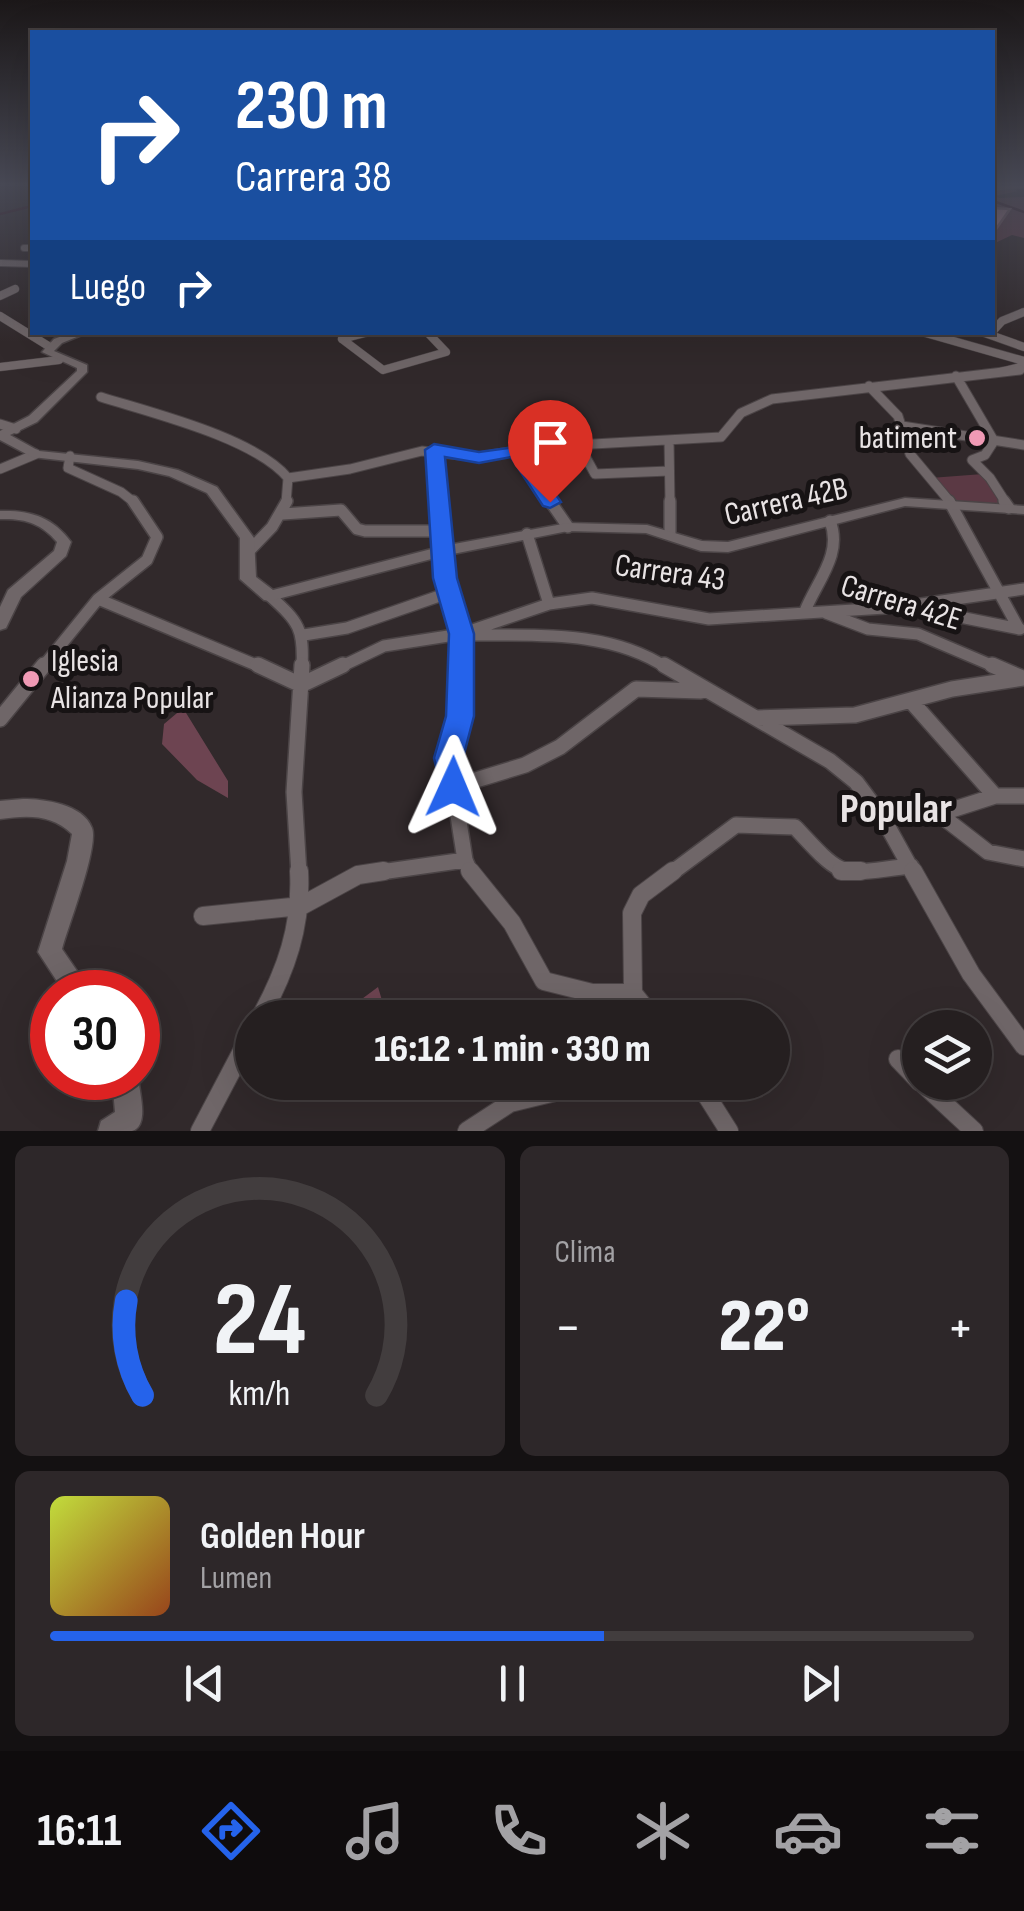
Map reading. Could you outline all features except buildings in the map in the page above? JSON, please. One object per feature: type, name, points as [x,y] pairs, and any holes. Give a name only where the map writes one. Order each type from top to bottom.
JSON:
[{"type":"street","points":[[1,263],[30,264]]},
{"type":"street","points":[[0,287],[14,289],[0,296]]},
{"type":"street","points":[[995,327],[1024,312]]},
{"type":"street","points":[[0,316],[30,334]]},
{"type":"street","points":[[32,335],[50,346]]},
{"type":"street","points":[[50,346],[77,335]]},
{"type":"street","points":[[357,335],[342,339],[376,368],[392,369],[444,354],[446,350],[430,335]]},
{"type":"street","points":[[932,335],[1023,367]]},
{"type":"street","points":[[960,343],[982,335]]},
{"type":"street","points":[[993,335],[1024,347]]},
{"type":"street","points":[[36,454],[4,431],[46,408],[83,367],[49,356],[50,346]]},
{"type":"street","points":[[0,366],[59,360]]},
{"type":"street","points":[[288,478],[434,450],[479,458],[516,450],[721,437],[742,413],[772,399],[1023,367]]},
{"type":"street","points":[[956,376],[994,441]]},
{"type":"street","points":[[868,386],[891,405],[916,464],[952,503],[1021,630]]},
{"type":"street","points":[[101,397],[212,433],[278,466],[288,478],[290,489],[282,514],[249,550]]},
{"type":"street","points":[[902,426],[1024,445]]},
{"type":"street","points":[[669,440],[670,534]]},
{"type":"street","points":[[994,441],[984,454],[972,460],[1016,509]]},
{"type":"street","points":[[579,445],[595,474],[669,471]]},
{"type":"street","points":[[434,450],[448,594],[462,634],[460,716],[448,758],[465,860],[476,882],[512,923],[544,982],[592,993],[632,993]]},
{"type":"street","points":[[516,450],[568,527]]},
{"type":"street","points":[[0,469],[36,454],[70,456],[174,473],[212,490],[247,538],[248,579],[291,615],[304,635],[294,792],[301,906],[284,974],[270,1000]]},
{"type":"street","points":[[0,719],[98,600],[154,550],[157,537],[130,496],[68,468],[70,456]]},
{"type":"street","name":"Carrera 42B","points":[[270,596],[442,551],[568,527],[617,526],[670,534],[701,546],[728,547],[906,502],[1016,509]]},
{"type":"street","points":[[282,514],[340,510],[365,531],[443,531]]},
{"type":"street","points":[[0,514],[38,519],[56,530],[64,542],[60,553],[14,594],[0,624]]},
{"type":"street","points":[[811,610],[822,570],[836,549],[836,532],[830,522]]},
{"type":"street","points":[[527,534],[549,604]]},
{"type":"street","name":"Carrera 43","points":[[301,685],[384,646],[462,634],[549,604],[592,598],[709,619],[901,606],[1024,589]]},
{"type":"street","points":[[304,635],[347,628],[448,594]]},
{"type":"street","points":[[98,600],[187,632],[301,685]]},
{"type":"street","points":[[901,606],[1021,630]]},
{"type":"street","name":"Carrera 42E","points":[[811,610],[868,629],[918,634],[1024,678]]},
{"type":"street","points":[[462,634],[587,637],[651,657],[703,692],[830,760],[856,782],[884,818],[971,974],[1024,1046]]},
{"type":"street","points":[[757,718],[855,714],[1024,678]]},
{"type":"street","points":[[453,787],[526,765],[560,747],[583,725],[636,688],[703,692]]},
{"type":"street","points":[[911,701],[994,796]]},
{"type":"street","points":[[884,818],[939,814],[994,796],[1024,796]]},
{"type":"street","points":[[0,810],[49,809],[70,815],[83,831],[81,855],[57,917],[50,952],[63,970]]},
{"type":"street","points":[[939,814],[986,855],[1024,859]]},
{"type":"street","points":[[638,1000],[632,993],[632,913],[641,895],[736,825],[794,826],[832,867],[845,873],[911,866]]},
{"type":"street","points":[[203,916],[301,906],[358,875],[465,860]]},
{"type":"street","points":[[898,1059],[902,1063]]},
{"type":"street","points":[[200,1131],[235,1064]]},
{"type":"street","points":[[126,1100],[127,1127]]},
{"type":"street","points":[[466,1131],[510,1103],[522,1100]]},
{"type":"street","points":[[709,1100],[729,1131]]},
{"type":"street","points":[[940,1100],[974,1131]]},
{"type":"shaded area","points":[[983,474],[1005,506],[952,502],[930,478]]},
{"type":"shaded area","points":[[183,708],[228,781],[228,798],[197,780],[162,744],[164,724]]},
{"type":"shaded area","points":[[378,987],[382,1000],[360,1000]]},
{"type":"place","name":"batiment","points":[[977,438]]},
{"type":"place","name":"Iglesia Alianza Popular","points":[[31,679]]},
{"type":"district","name":"Popular","points":[[896,809]]},
{"type":"route","points":[[453,787],[448,758],[460,716],[462,634],[445,578],[434,450],[479,458],[516,450],[550,502]]}]
